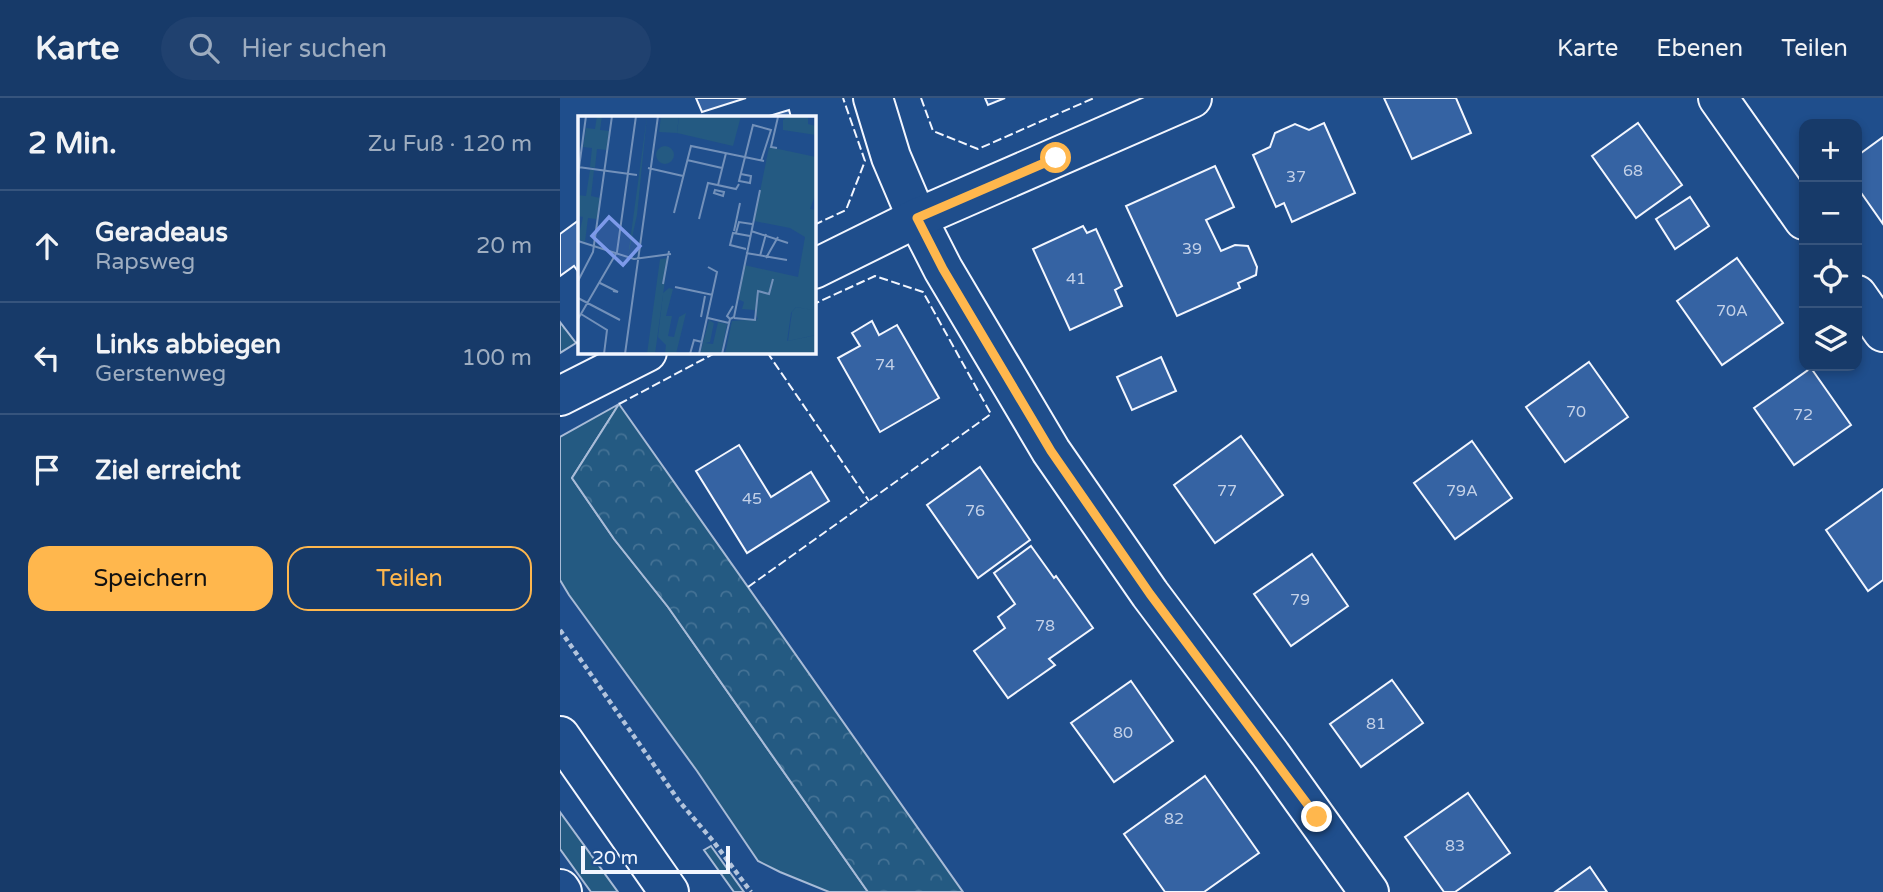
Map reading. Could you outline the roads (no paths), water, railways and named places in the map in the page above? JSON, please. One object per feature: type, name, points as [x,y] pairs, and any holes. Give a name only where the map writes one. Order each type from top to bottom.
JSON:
[{"type":"street","points":[[873,98],[891,157],[917,218],[943,269],[1051,451],[1150,594],[1271,755],[1369,892]]},
{"type":"street","points":[[816,268],[917,218],[1192,98]]},
{"type":"street","points":[[1718,98],[1799,213]]},
{"type":"street","points":[[1862,302],[1883,332]]},
{"type":"street","points":[[560,396],[643,354]]},
{"type":"street","points":[[560,736],[669,892]]}]
